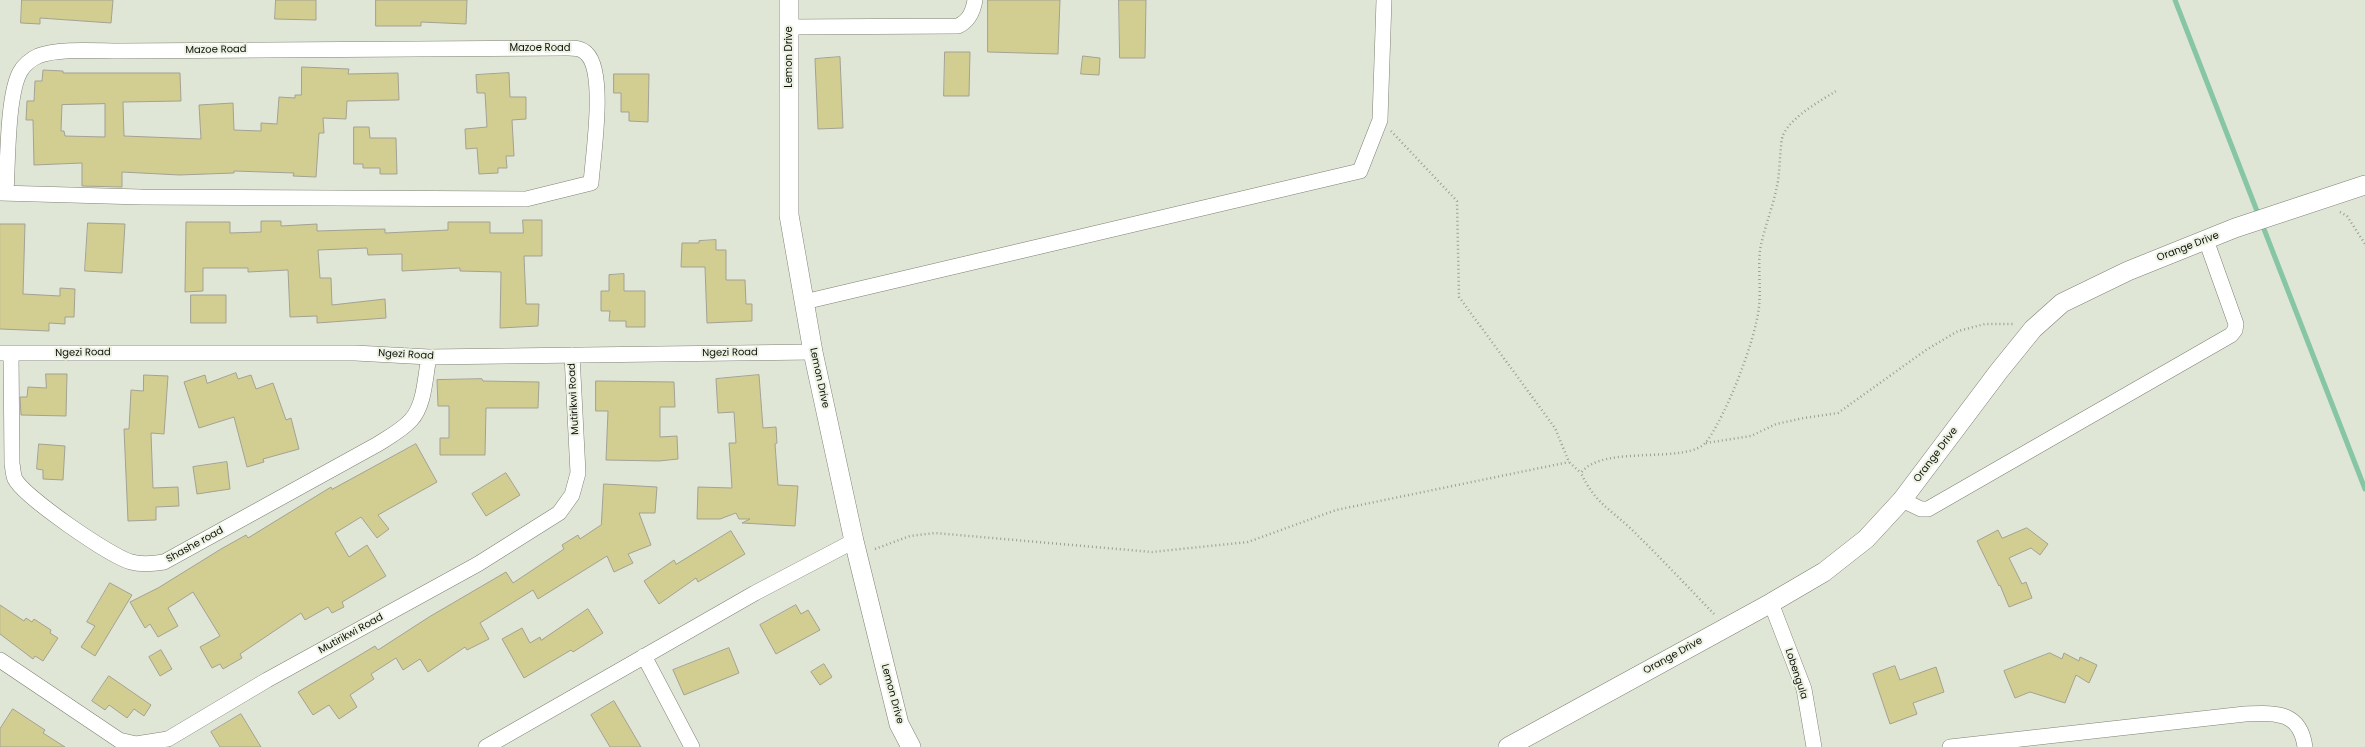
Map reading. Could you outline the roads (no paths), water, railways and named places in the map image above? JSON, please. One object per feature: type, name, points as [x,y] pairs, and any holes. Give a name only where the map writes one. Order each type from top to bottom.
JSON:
[{"type":"street","name":"Lemon Drive","points":[[789,0],[789,215],[813,352],[856,549],[899,724],[911,747]]},
{"type":"street","points":[[789,27],[958,26],[965,23],[970,16],[975,0]]},
{"type":"street","points":[[804,302],[1360,171],[1380,120],[1384,0]]},
{"type":"street","name":"Mazoe Road","points":[[564,48],[579,49],[586,52],[595,68],[598,101],[591,183],[552,194],[526,199],[420,199],[3,193],[14,89],[20,71],[39,56],[63,52],[120,51],[564,48]]},
{"type":"street","name":"Orange Drive","points":[[1508,747],[1726,626],[1771,603],[1824,572],[1860,544],[1902,500],[1999,371],[2033,329],[2050,312],[2077,294],[2135,268],[2235,228],[2365,185]]},
{"type":"street","points":[[1902,500],[1921,509],[1928,509],[2231,335],[2235,330],[2236,324],[2206,240]]},
{"type":"street","name":"Ngezi Road","points":[[5,353],[355,353],[429,357],[813,352]]},
{"type":"street","name":"Shashe road","points":[[5,353],[12,464],[15,479],[28,493],[68,525],[128,561],[142,565],[164,562],[378,444],[398,431],[412,419],[420,405],[429,357]]},
{"type":"street","name":"Mutirikwi Road","points":[[0,660],[119,740],[136,744],[168,739],[267,680],[478,564],[559,512],[572,495],[578,473],[572,355]]},
{"type":"street","points":[[486,747],[755,593],[856,549]]},
{"type":"street","name":"Lobengula","points":[[1771,603],[1804,689],[1814,747]]},
{"type":"street","points":[[644,656],[692,747]]},
{"type":"street","points":[[1950,747],[2074,740],[2245,714],[2278,713],[2287,717],[2296,724],[2303,736],[2305,747]]},
{"type":"waterway","points":[[2175,0],[2365,489]]}]
